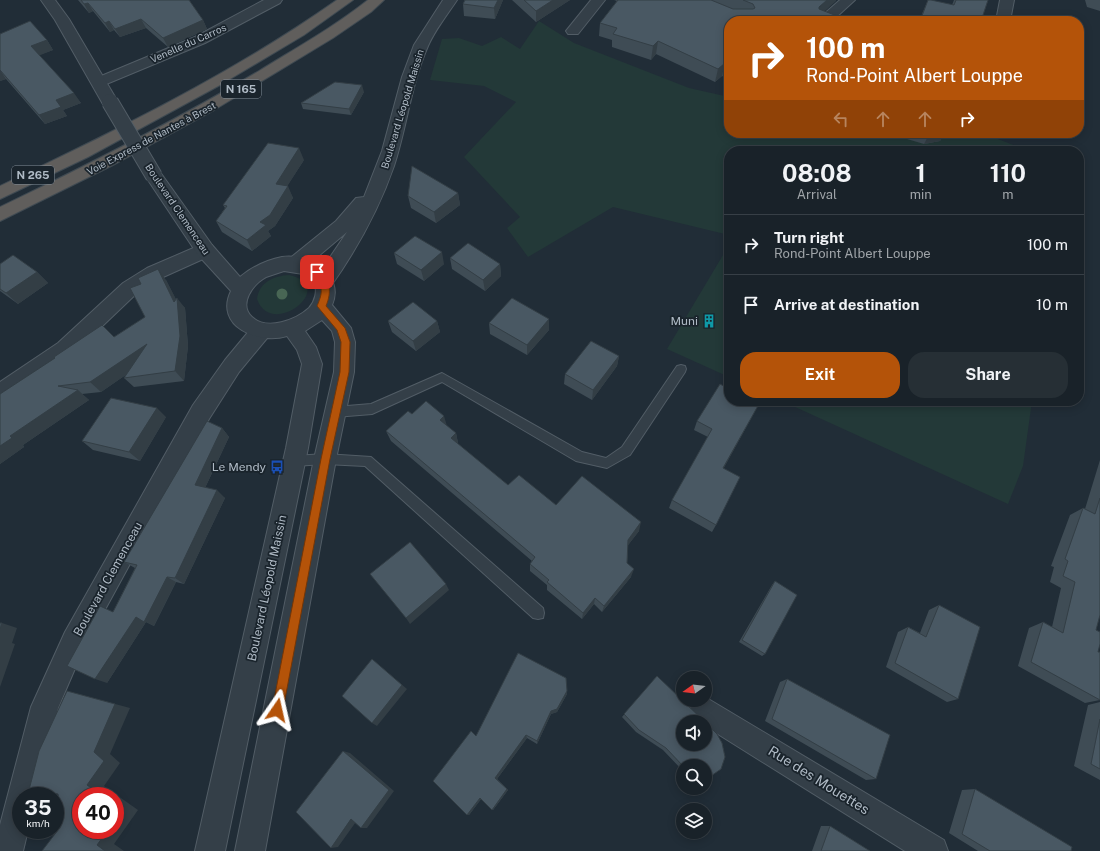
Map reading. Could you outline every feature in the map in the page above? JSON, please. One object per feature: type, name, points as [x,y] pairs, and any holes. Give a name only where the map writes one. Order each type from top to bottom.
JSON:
[{"type":"highway","name":"Voie Express de Nantes à Brest","points":[[0,193],[66,161],[182,101],[246,64],[346,0]]},
{"type":"highway","name":"Voie Express de Nantes à Brest","points":[[0,215],[98,167],[218,102],[306,48],[377,0]]},
{"type":"highway","name":"N 265","points":[[0,188],[66,161]]},
{"type":"street","name":"Boulevard Clemenceau","points":[[48,0],[62,19],[154,176],[204,250],[240,289]]},
{"type":"street","name":"Venelle du Carros","points":[[99,82],[200,40],[275,0]]},
{"type":"street","name":"Boulevard Léopold Maissin","points":[[324,280],[339,261],[355,236],[381,179],[414,63],[421,45],[450,0]]},
{"type":"street","points":[[573,31],[598,0]]},
{"type":"street","points":[[829,16],[848,0]]},
{"type":"street","points":[[1004,16],[1007,0]]},
{"type":"street","name":"Boulevard Léopold Maissin","points":[[296,264],[342,226],[381,179]]},
{"type":"street","points":[[0,394],[65,349],[130,288],[154,272],[204,250]]},
{"type":"street","points":[[283,264],[296,264],[308,267],[317,272],[324,280],[326,289],[325,298],[321,306],[314,315],[292,328],[276,332],[261,331],[248,326],[240,318],[235,304],[240,289],[248,279],[264,269],[283,264]]},
{"type":"street","points":[[250,851],[325,459],[344,372],[345,342],[341,328],[321,306]]},
{"type":"street","name":"Boulevard Léopold Maissin","points":[[210,851],[294,461],[312,364],[306,347],[292,328]]},
{"type":"street","name":"Boulevard Clemenceau","points":[[24,787],[45,707],[74,641],[201,412],[232,366],[261,331]]},
{"type":"street","name":"Rue des Mouettes","points":[[704,710],[933,851]]},
{"type":"street","points":[[0,802],[12,799]]},
{"type":"street","name":"Boulevard Clemenceau","points":[[8,851],[12,834]]},
{"type":"lane","points":[[335,412],[372,409],[442,377],[580,458],[607,463],[626,451],[681,369]]},
{"type":"lane","points":[[294,461],[325,459],[367,461],[538,612]]},
{"type":"green space","points":[[539,21],[574,43],[689,88],[724,96],[724,138],[995,138],[1016,146],[724,146],[724,234],[613,207],[528,257],[507,228],[520,217],[464,157],[516,102],[484,86],[430,80],[442,39],[459,38],[482,46],[501,37],[520,49]]},
{"type":"green space","points":[[724,253],[724,375],[667,349]]},
{"type":"green space","points":[[289,275],[303,281],[307,289],[305,298],[297,306],[287,312],[275,314],[264,310],[257,299],[261,288],[268,281]]},
{"type":"green space","points":[[793,406],[1031,406],[1023,466],[1008,504]]},
{"type":"building","points":[[81,0],[189,0],[203,20],[163,38],[141,19],[115,29],[109,21],[105,23],[88,3],[84,4]]},
{"type":"building","points":[[465,0],[498,0],[494,8],[463,4]]},
{"type":"building","points":[[524,0],[553,0],[536,11]]},
{"type":"building","points":[[618,0],[711,0],[733,9],[753,9],[755,8],[753,4],[743,0],[827,0],[819,7],[819,9],[837,16],[724,16],[724,64],[718,69],[658,41],[653,46],[613,34],[617,28],[600,23]]},
{"type":"building","points":[[928,0],[954,5],[956,0],[988,0],[983,16],[922,16]]},
{"type":"building","points":[[30,21],[47,40],[31,46],[74,93],[56,100],[61,107],[39,115],[0,70],[0,34]]},
{"type":"building","points":[[335,82],[362,85],[349,109],[301,103]]},
{"type":"building","points":[[268,143],[299,148],[276,184],[288,186],[270,215],[260,222],[266,225],[247,240],[216,221],[227,206],[223,205]]},
{"type":"building","points":[[412,166],[458,193],[434,212],[408,196]]},
{"type":"building","points":[[415,236],[442,252],[421,270],[394,253]]},
{"type":"building","points":[[468,243],[500,264],[483,280],[450,258]]},
{"type":"building","points":[[13,255],[37,272],[6,293],[0,289],[0,264]]},
{"type":"building","points":[[158,269],[174,302],[177,298],[180,336],[175,371],[124,378],[147,344],[90,382],[58,386],[78,390],[10,436],[12,438],[0,446],[0,394],[102,325],[114,337],[145,317],[130,288],[141,284],[138,278]]},
{"type":"building","points":[[512,298],[549,319],[527,345],[489,323]]},
{"type":"building","points":[[413,302],[437,321],[413,341],[388,321]]},
{"type":"building","points":[[591,341],[619,356],[593,390],[565,374]]},
{"type":"building","points":[[720,384],[724,386],[724,406],[758,406],[723,468],[740,477],[716,525],[672,500],[712,429],[697,421]]},
{"type":"building","points":[[111,398],[157,408],[129,452],[82,441]]},
{"type":"building","points":[[426,401],[444,416],[440,420],[456,433],[451,438],[508,485],[519,475],[556,505],[582,476],[641,522],[628,540],[627,563],[634,569],[604,606],[595,598],[583,613],[547,582],[549,580],[530,564],[535,557],[386,431],[408,411],[412,414]]},
{"type":"building","points":[[207,421],[222,428],[195,485],[217,490],[175,578],[167,577],[144,622],[136,617],[95,679],[67,666],[100,606],[113,612],[137,565],[124,562]]},
{"type":"building","points":[[1100,498],[1100,615],[1096,630],[1100,632],[1098,652],[1100,652],[1100,700],[1031,662],[1043,622],[1063,633],[1075,582],[1063,576],[1068,561],[1065,559],[1083,508],[1095,514]]},
{"type":"building","points":[[410,542],[446,584],[406,618],[370,574]]},
{"type":"building","points":[[775,581],[797,595],[765,654],[742,640]]},
{"type":"building","points":[[939,605],[980,627],[958,699],[895,663],[908,627],[926,637]]},
{"type":"building","points":[[518,653],[566,678],[567,691],[557,709],[551,711],[537,741],[526,735],[495,778],[507,789],[492,810],[480,798],[467,815],[433,781],[471,731],[476,736]]},
{"type":"building","points":[[372,659],[402,685],[372,723],[342,696]]},
{"type":"building","points":[[657,676],[676,694],[676,707],[689,707],[698,715],[676,715],[676,751],[712,751],[712,729],[722,743],[725,757],[721,769],[712,775],[712,759],[676,759],[666,748],[639,730],[624,714]]},
{"type":"building","points":[[787,679],[890,735],[876,779],[772,719]]},
{"type":"building","points":[[67,691],[115,704],[94,752],[104,761],[87,785],[90,787],[72,787],[72,839],[101,839],[97,845],[105,851],[42,851],[51,839],[64,839],[64,787],[30,787],[39,751]]},
{"type":"building","points":[[1100,719],[1100,769],[1091,764]]},
{"type":"building","points":[[343,751],[389,790],[361,828],[351,819],[331,848],[296,812]]},
{"type":"building","points":[[975,789],[1072,847],[1071,851],[990,851],[962,834]]},
{"type":"building","points":[[830,826],[870,851],[821,851]]},
{"type":"place","name":"Muni","points":[[709,321]]},
{"type":"place","name":"Le Mendy","points":[[277,467]]},
{"type":"route","points":[[277,710],[325,459],[344,372],[345,342],[341,328],[321,306],[325,298],[326,289],[324,280],[317,272]]}]
